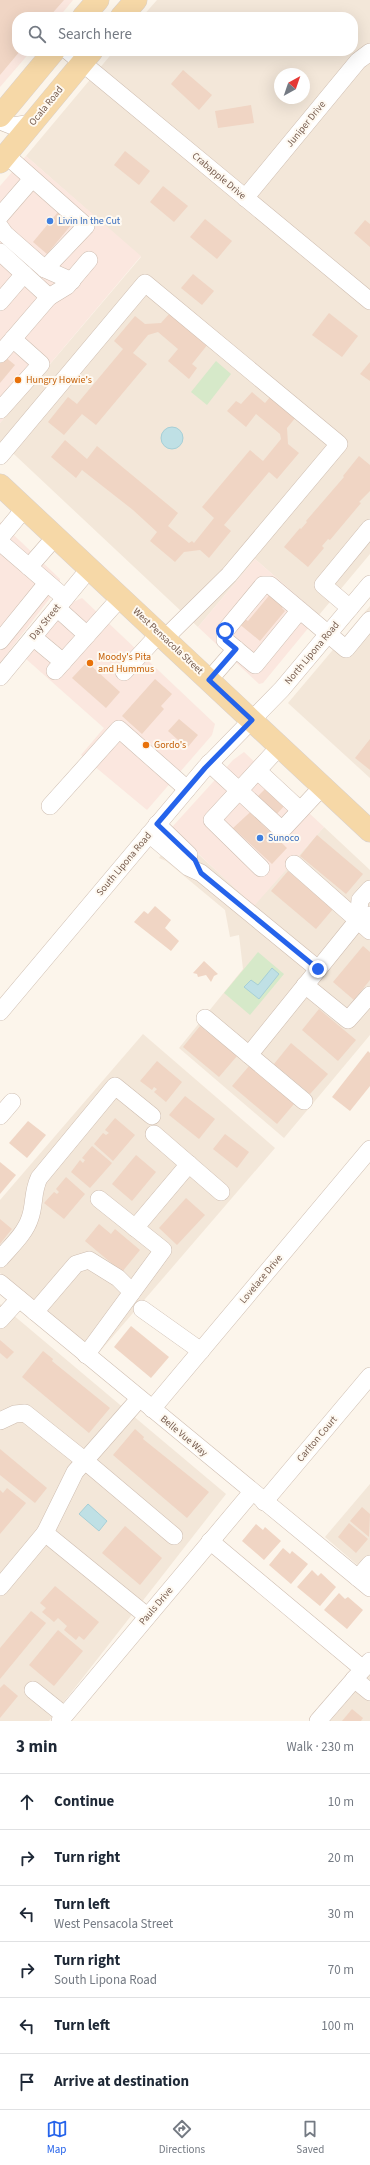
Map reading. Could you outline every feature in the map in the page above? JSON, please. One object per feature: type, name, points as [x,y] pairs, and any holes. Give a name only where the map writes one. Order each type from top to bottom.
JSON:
[{"type":"main road","points":[[87,12],[98,0]]},
{"type":"main road","points":[[125,12],[136,0]]},
{"type":"main road","points":[[0,116],[50,56]]},
{"type":"main road","name":"Ocala Road","points":[[3,158],[32,123],[80,56]]},
{"type":"main road","name":"West Pensacola Street","points":[[0,484],[370,831]]},
{"type":"street","name":"Juniper Drive","points":[[245,198],[358,61],[370,52]]},
{"type":"street","name":"Crabapple Drive","points":[[82,56],[245,198],[370,301]]},
{"type":"street","points":[[0,121],[13,126],[32,123]]},
{"type":"street","points":[[3,158],[32,179],[86,226],[45,269]]},
{"type":"street","points":[[0,216],[32,179]]},
{"type":"street","points":[[0,227],[5,234],[45,269],[72,281]]},
{"type":"street","points":[[0,252],[49,297]]},
{"type":"street","points":[[0,354],[49,297],[67,286],[89,260]]},
{"type":"street","points":[[1,298],[24,274]]},
{"type":"street","points":[[0,456],[146,283],[339,444],[229,575],[124,672]]},
{"type":"street","points":[[0,410],[41,364],[13,339]]},
{"type":"street","points":[[0,538],[25,508]]},
{"type":"street","points":[[359,605],[323,585],[370,528]]},
{"type":"street","points":[[29,567],[56,536]]},
{"type":"street","points":[[0,542],[47,583],[87,635]]},
{"type":"street","name":"Day Street","points":[[2,670],[33,637],[90,568]]},
{"type":"street","points":[[0,641],[47,583]]},
{"type":"street","name":"North Lipona Road","points":[[252,720],[282,689],[328,634],[359,605],[370,584]]},
{"type":"street","points":[[300,610],[255,665],[225,640],[225,631],[264,585],[270,585],[300,610],[346,649],[370,620]]},
{"type":"street","points":[[33,637],[59,666],[121,597]]},
{"type":"street","points":[[209,680],[236,649]]},
{"type":"street","name":"South Lipona Road","points":[[0,1012],[187,789],[252,720]]},
{"type":"street","points":[[50,806],[119,729],[187,789]]},
{"type":"street","points":[[262,868],[212,820],[280,746]]},
{"type":"street","points":[[209,764],[282,830],[322,786]]},
{"type":"street","points":[[258,771],[300,810]]},
{"type":"street","points":[[153,829],[180,854],[188,867],[201,873],[318,969]]},
{"type":"street","points":[[294,864],[366,922]]},
{"type":"street","points":[[366,922],[360,900],[369,893]]},
{"type":"street","points":[[249,1055],[318,969],[366,922]]},
{"type":"street","points":[[306,985],[348,1020],[370,995]]},
{"type":"street","points":[[205,1018],[304,1101]]},
{"type":"street","points":[[0,1259],[23,1231],[30,1219],[33,1208],[33,1191],[39,1178],[115,1086],[152,1116]]},
{"type":"street","points":[[0,1116],[12,1102]]},
{"type":"street","points":[[154,1134],[221,1192]]},
{"type":"street","name":"Lovelace Drive","points":[[0,1587],[45,1533],[74,1472],[84,1460],[201,1352],[370,1149]]},
{"type":"street","points":[[135,1228],[189,1164]]},
{"type":"street","points":[[86,1355],[163,1250],[99,1199]]},
{"type":"street","points":[[35,1312],[76,1264],[89,1260],[118,1278],[132,1292]]},
{"type":"street","name":"Belle Vue Way","points":[[0,1283],[364,1583]]},
{"type":"street","points":[[0,1320],[19,1299]]},
{"type":"street","points":[[142,1309],[201,1352]]},
{"type":"street","name":"Carlton Court","points":[[258,1497],[370,1376]]},
{"type":"street","points":[[0,1421],[15,1414],[25,1413],[84,1460],[174,1536]]},
{"type":"street","name":"Pauls Drive","points":[[62,1718],[210,1541],[258,1497]]},
{"type":"street","points":[[45,1533],[147,1616]]},
{"type":"street","points":[[210,1541],[362,1670],[370,1692]]},
{"type":"street","points":[[364,1583],[370,1564]]},
{"type":"street","points":[[318,1721],[362,1670]]},
{"type":"street","points":[[33,1690],[62,1718]]},
{"type":"shaded area","points":[[0,0],[73,0],[63,12],[12,12],[12,56],[27,56],[0,87]]},
{"type":"shaded area","points":[[157,0],[370,0],[370,554],[319,615],[255,559],[198,627],[0,441],[0,423],[141,257],[26,156],[110,56],[358,56],[358,12],[146,12]]},
{"type":"shaded area","name":"Livin In the Cut","points":[[26,156],[141,256],[0,423],[0,186]]},
{"type":"shaded area","points":[[0,522],[60,579],[60,585],[0,663]]},
{"type":"shaded area","points":[[255,559],[319,615],[263,683],[259,684],[198,627]]},
{"type":"shaded area","points":[[82,598],[215,724],[212,735],[147,810],[81,755],[104,728],[25,658],[73,602]]},
{"type":"shaded area","points":[[370,606],[370,778],[288,703]]},
{"type":"shaded area","points":[[244,752],[324,827],[254,906],[172,829],[173,826],[233,760]]},
{"type":"shaded area","points":[[324,827],[370,870],[370,1035],[284,1138],[179,1048],[243,969],[239,935],[230,937],[225,910],[166,861],[159,858],[176,834],[254,905]]},
{"type":"shaded area","points":[[143,1034],[275,1148],[96,1356],[0,1273],[0,1200]]},
{"type":"shaded area","points":[[0,1304],[226,1494],[49,1721],[0,1721]]},
{"type":"shaded area","points":[[370,1484],[370,1576],[325,1537]]},
{"type":"shaded area","points":[[370,1670],[370,1721],[328,1721]]},
{"type":"green space","points":[[216,361],[231,374],[207,405],[191,392]]},
{"type":"green space","points":[[258,952],[284,974],[250,1015],[224,993]]},
{"type":"water","points":[[172,427],[180,430],[183,438],[180,446],[172,449],[164,446],[161,438],[164,430]]},
{"type":"water","points":[[272,968],[279,974],[259,999],[244,987],[251,980],[258,985]]},
{"type":"water","points":[[88,1504],[107,1521],[99,1531],[79,1514]]},
{"type":"building","points":[[0,0],[64,0],[53,12],[12,12],[12,56],[16,56],[0,75]]},
{"type":"building","points":[[183,70],[212,95],[199,110],[171,84]]},
{"type":"building","points":[[251,105],[254,123],[218,128],[215,111]]},
{"type":"building","points":[[125,151],[150,171],[139,185],[114,165]]},
{"type":"building","points":[[163,186],[188,206],[174,222],[150,202]]},
{"type":"building","points":[[58,212],[72,224],[47,254],[33,242]]},
{"type":"building","points":[[205,219],[232,241],[217,259],[190,237]]},
{"type":"building","points":[[365,220],[370,224],[370,247],[354,233]]},
{"type":"building","points":[[193,274],[214,291],[202,305],[181,288]]},
{"type":"building","points":[[170,313],[208,344],[192,364],[197,368],[189,379],[168,361],[178,349],[158,332],[148,335],[133,353],[147,364],[96,425],[82,414],[64,435],[48,422],[68,397],[77,404],[123,349],[114,341],[135,316],[145,324],[161,323]]},
{"type":"building","points":[[329,313],[358,336],[342,357],[312,335]]},
{"type":"building","points":[[4,356],[15,365],[0,383],[0,361]]},
{"type":"building","points":[[370,362],[370,381],[360,374]]},
{"type":"building","points":[[252,392],[265,403],[271,396],[296,417],[287,428],[288,444],[299,453],[277,479],[269,472],[224,525],[231,531],[209,558],[200,550],[184,552],[175,562],[150,541],[157,532],[133,510],[82,470],[76,478],[51,457],[65,440],[87,459],[97,446],[178,513],[168,526],[189,543],[192,541],[194,543],[214,518],[202,507],[250,450],[263,461],[281,439],[280,434],[256,414],[246,427],[227,411],[236,401],[241,404]]},
{"type":"building","points":[[359,456],[370,465],[370,491],[359,502],[361,503],[330,540],[328,539],[322,546],[324,548],[308,567],[284,547],[307,522],[306,521],[344,477],[343,476]]},
{"type":"building","points":[[272,592],[286,603],[282,608],[285,611],[260,641],[238,623],[242,617],[248,621]]},
{"type":"building","points":[[87,662],[120,692],[106,708],[72,678]]},
{"type":"building","points":[[155,679],[172,694],[161,706],[164,709],[142,734],[122,716]]},
{"type":"building","points":[[179,719],[198,735],[187,748],[168,731]]},
{"type":"building","points":[[370,739],[370,770],[355,758]]},
{"type":"building","name":"Sunoco","points":[[267,787],[286,804],[275,816],[271,812],[261,823],[287,848],[272,864],[233,828],[261,802],[256,798]]},
{"type":"building","points":[[317,835],[363,874],[346,894],[300,856]]},
{"type":"building","points":[[288,871],[333,909],[316,929],[271,891]]},
{"type":"building","points":[[155,906],[171,920],[165,928],[179,941],[171,951],[134,922],[144,911],[148,914]]},
{"type":"building","points":[[363,946],[370,952],[370,980],[354,1000],[333,982]]},
{"type":"building","points":[[204,961],[218,974],[214,976],[211,982],[206,975],[198,977],[197,974],[193,973]]},
{"type":"building","points":[[319,1009],[356,1040],[338,1061],[302,1030]]},
{"type":"building","points":[[200,1026],[237,1056],[219,1077],[183,1047]]},
{"type":"building","points":[[291,1043],[328,1074],[310,1094],[274,1064]]},
{"type":"building","points":[[368,1051],[370,1053],[370,1086],[350,1111],[332,1097]]},
{"type":"building","points":[[157,1061],[182,1082],[166,1102],[154,1092],[157,1089],[154,1087],[152,1090],[140,1081]]},
{"type":"building","points":[[249,1066],[294,1104],[277,1124],[232,1086]]},
{"type":"building","points":[[185,1096],[215,1119],[199,1139],[169,1115]]},
{"type":"building","points":[[115,1118],[135,1135],[113,1161],[94,1144],[103,1133],[106,1135],[109,1133],[105,1130]]},
{"type":"building","points":[[28,1121],[46,1135],[27,1158],[9,1143]]},
{"type":"building","points":[[225,1134],[249,1152],[237,1168],[213,1149]]},
{"type":"building","points":[[92,1146],[112,1163],[90,1188],[71,1172],[80,1160],[83,1163],[85,1160],[82,1158]]},
{"type":"building","points":[[136,1155],[156,1172],[132,1201],[112,1184]]},
{"type":"building","points":[[0,1162],[16,1175],[0,1194]]},
{"type":"building","points":[[66,1177],[85,1194],[64,1219],[44,1203],[54,1192],[57,1194],[59,1192],[56,1189]]},
{"type":"building","points":[[186,1198],[205,1215],[177,1245],[159,1228]]},
{"type":"building","points":[[0,1219],[12,1229],[0,1244]]},
{"type":"building","points":[[99,1224],[111,1234],[115,1229],[140,1250],[122,1272],[85,1241]]},
{"type":"building","points":[[131,1326],[169,1357],[151,1378],[114,1347]]},
{"type":"building","points":[[0,1340],[14,1352],[7,1359],[0,1353]]},
{"type":"building","points":[[43,1351],[53,1359],[52,1361],[110,1408],[89,1433],[22,1377]]},
{"type":"building","points":[[135,1429],[144,1437],[143,1439],[209,1492],[187,1518],[113,1455]]},
{"type":"building","points":[[0,1449],[47,1488],[35,1503],[0,1475]]},
{"type":"building","points":[[7,1488],[26,1503],[0,1534],[0,1490],[3,1493]]},
{"type":"building","points":[[362,1507],[370,1514],[369,1537],[350,1521]]},
{"type":"building","points":[[349,1523],[368,1539],[356,1553],[338,1537]]},
{"type":"building","points":[[256,1524],[263,1530],[265,1527],[281,1541],[264,1560],[242,1541]]},
{"type":"building","points":[[125,1526],[162,1558],[140,1585],[102,1553]]},
{"type":"building","points":[[283,1548],[290,1554],[292,1551],[308,1564],[291,1584],[269,1565]]},
{"type":"building","points":[[312,1570],[318,1576],[321,1573],[336,1587],[320,1606],[297,1587]]},
{"type":"building","points":[[55,1586],[99,1622],[84,1640],[79,1636],[76,1640],[64,1630],[67,1626],[58,1618],[54,1622],[42,1612],[46,1608],[40,1603]]},
{"type":"building","points":[[339,1593],[345,1599],[348,1597],[363,1610],[347,1629],[324,1610]]},
{"type":"building","points":[[31,1611],[46,1623],[0,1679],[0,1648]]},
{"type":"building","points":[[58,1630],[83,1651],[54,1686],[29,1665]]},
{"type":"building","points":[[4,1684],[18,1696],[0,1718],[0,1688]]},
{"type":"building","points":[[352,1709],[363,1718],[361,1721],[342,1721]]},
{"type":"place","name":"Livin In the Cut","points":[[50,221]]},
{"type":"place","name":"Hungry Howie's","points":[[18,380]]},
{"type":"place","name":"Moody's Pita and Hummus","points":[[90,663]]},
{"type":"place","name":"Gordo's","points":[[146,745]]},
{"type":"place","name":"Sunoco","points":[[260,838]]},
{"type":"route","points":[[225,631],[225,640],[236,649],[209,680],[252,720],[205,768],[157,824],[195,860],[201,873],[318,969]]}]
